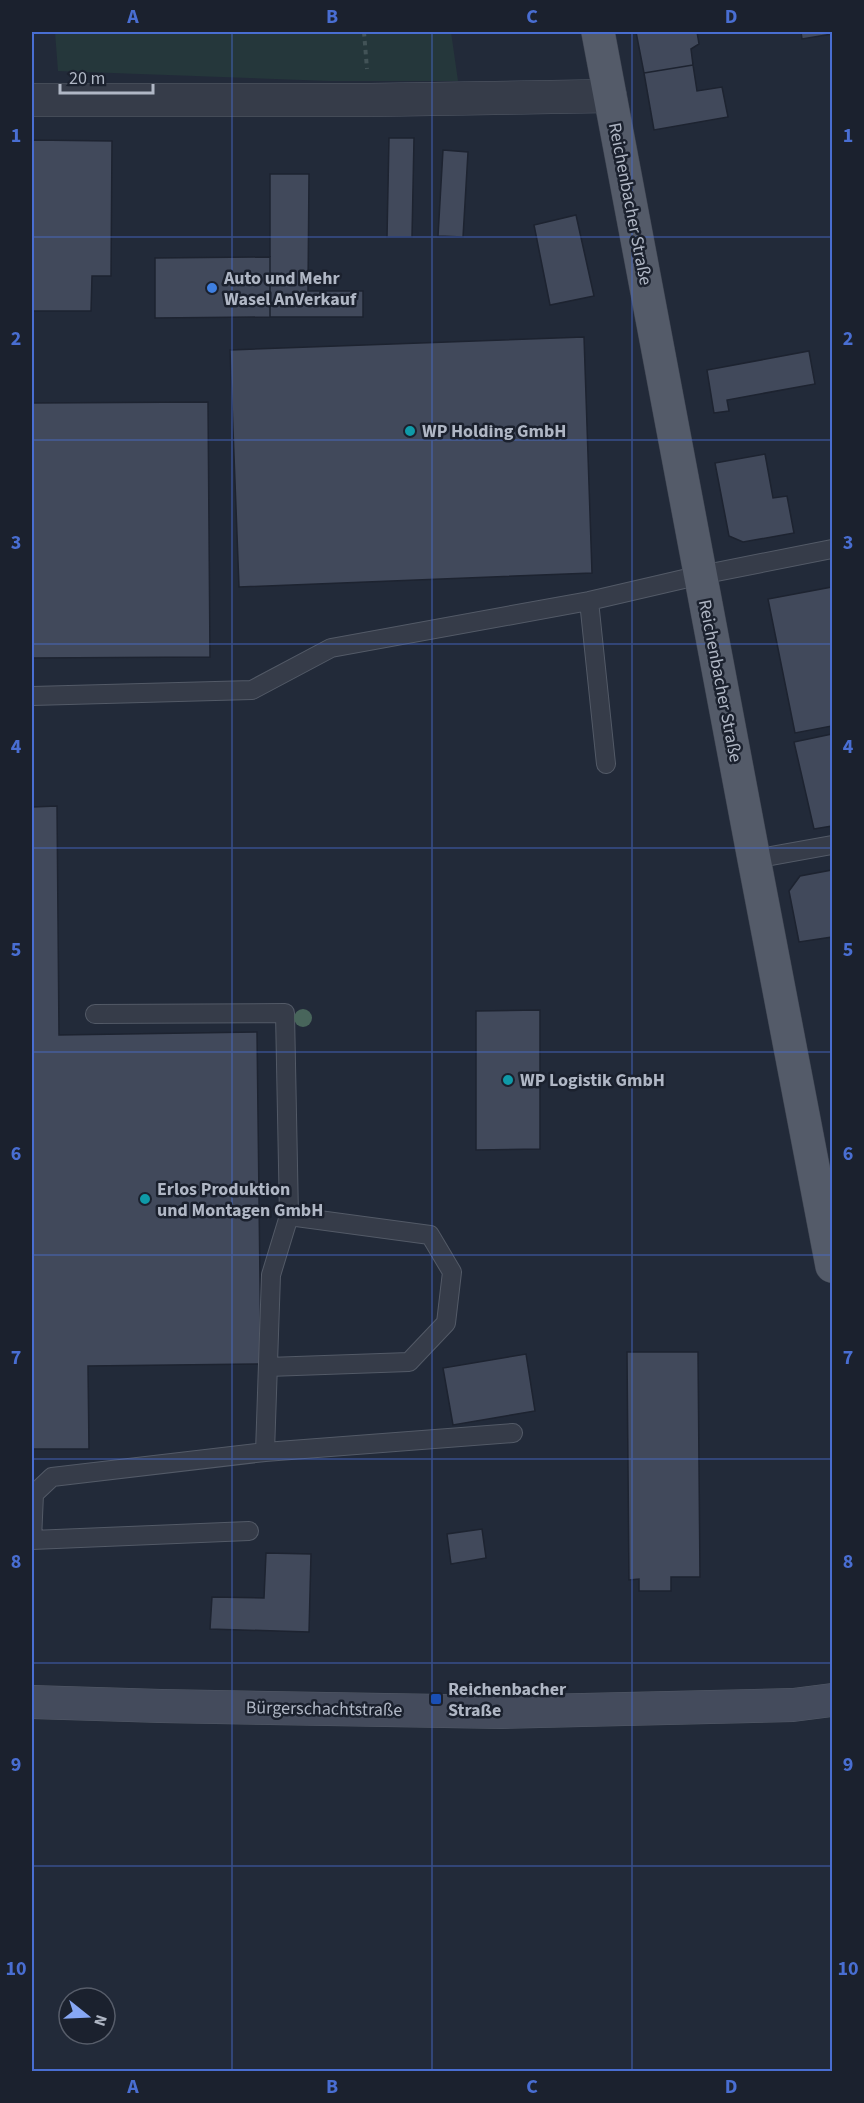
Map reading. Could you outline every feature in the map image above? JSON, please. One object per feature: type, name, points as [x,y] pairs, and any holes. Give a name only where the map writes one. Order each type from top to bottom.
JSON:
[{"type":"main road","name":"Reichenbacher Straße","points":[[598,32],[832,1266]]},
{"type":"main road","name":"Bürgerschachtstraße","points":[[32,1702],[502,1712],[793,1705],[832,1700]]},
{"type":"street","points":[[32,100],[358,100],[610,96]]},
{"type":"lane","points":[[32,696],[252,690],[330,648],[589,601],[700,575],[832,549]]},
{"type":"lane","points":[[589,601],[606,764]]},
{"type":"lane","points":[[754,859],[832,845]]},
{"type":"lane","points":[[95,1014],[285,1013],[289,1216],[271,1275],[265,1452]]},
{"type":"lane","points":[[268,1367],[409,1362],[446,1323],[452,1272],[430,1235],[289,1216]]},
{"type":"lane","points":[[249,1531],[32,1540],[34,1494],[52,1477],[265,1452],[513,1433]]},
{"type":"shaded area","points":[[55,32],[451,32],[458,81],[330,81],[58,71]]},
{"type":"building","points":[[636,32],[697,32],[699,44],[691,49],[693,65],[644,73]]},
{"type":"building","points":[[801,32],[832,32],[832,34],[802,39]]},
{"type":"building","points":[[693,65],[697,91],[722,87],[728,117],[654,130],[644,73]]},
{"type":"building","points":[[389,138],[414,138],[412,237],[387,237]]},
{"type":"building","points":[[32,140],[112,141],[111,276],[92,276],[91,311],[32,311]]},
{"type":"building","points":[[443,150],[468,152],[463,237],[438,236]]},
{"type":"building","points":[[270,174],[309,174],[308,291],[363,291],[363,317],[270,317]]},
{"type":"building","points":[[576,215],[594,296],[550,305],[534,225]]},
{"type":"building","name":"Auto und Mehr Wasel AnVerkauf","points":[[270,257],[270,317],[155,318],[155,258]]},
{"type":"building","name":"WP Holding GmbH","points":[[584,337],[592,573],[239,587],[230,350]]},
{"type":"building","points":[[809,351],[815,384],[727,400],[729,411],[714,413],[707,370]]},
{"type":"building","points":[[208,402],[210,657],[32,658],[32,403]]},
{"type":"building","points":[[765,454],[773,498],[787,496],[794,533],[743,542],[729,536],[715,463]]},
{"type":"building","points":[[832,587],[832,726],[795,733],[768,599]]},
{"type":"building","points":[[832,734],[832,826],[814,829],[794,742]]},
{"type":"building","name":"Erlos Produktion und Montagen GmbH","points":[[57,806],[59,1035],[257,1032],[261,1364],[88,1366],[89,1449],[32,1449],[32,807]]},
{"type":"building","points":[[832,870],[832,937],[799,942],[789,891],[800,876]]},
{"type":"building","name":"WP Logistik GmbH","points":[[540,1010],[540,1149],[476,1150],[476,1011]]},
{"type":"building","points":[[627,1352],[698,1352],[700,1577],[671,1577],[671,1591],[639,1591],[639,1579],[629,1580]]},
{"type":"building","points":[[526,1354],[535,1411],[453,1425],[443,1368]]},
{"type":"building","points":[[482,1529],[486,1558],[451,1564],[447,1534]]},
{"type":"building","points":[[266,1553],[311,1554],[309,1632],[210,1629],[212,1597],[264,1598]]},
{"type":"place","name":"Auto und Mehr Wasel AnVerkauf","points":[[212,288]]},
{"type":"place","name":"WP Holding GmbH","points":[[410,431]]},
{"type":"place","name":"WP Logistik GmbH","points":[[508,1080]]},
{"type":"place","name":"Erlos Produktion und Montagen GmbH","points":[[145,1199]]},
{"type":"place","name":"Reichenbacher Straße","points":[[436,1699]]}]
